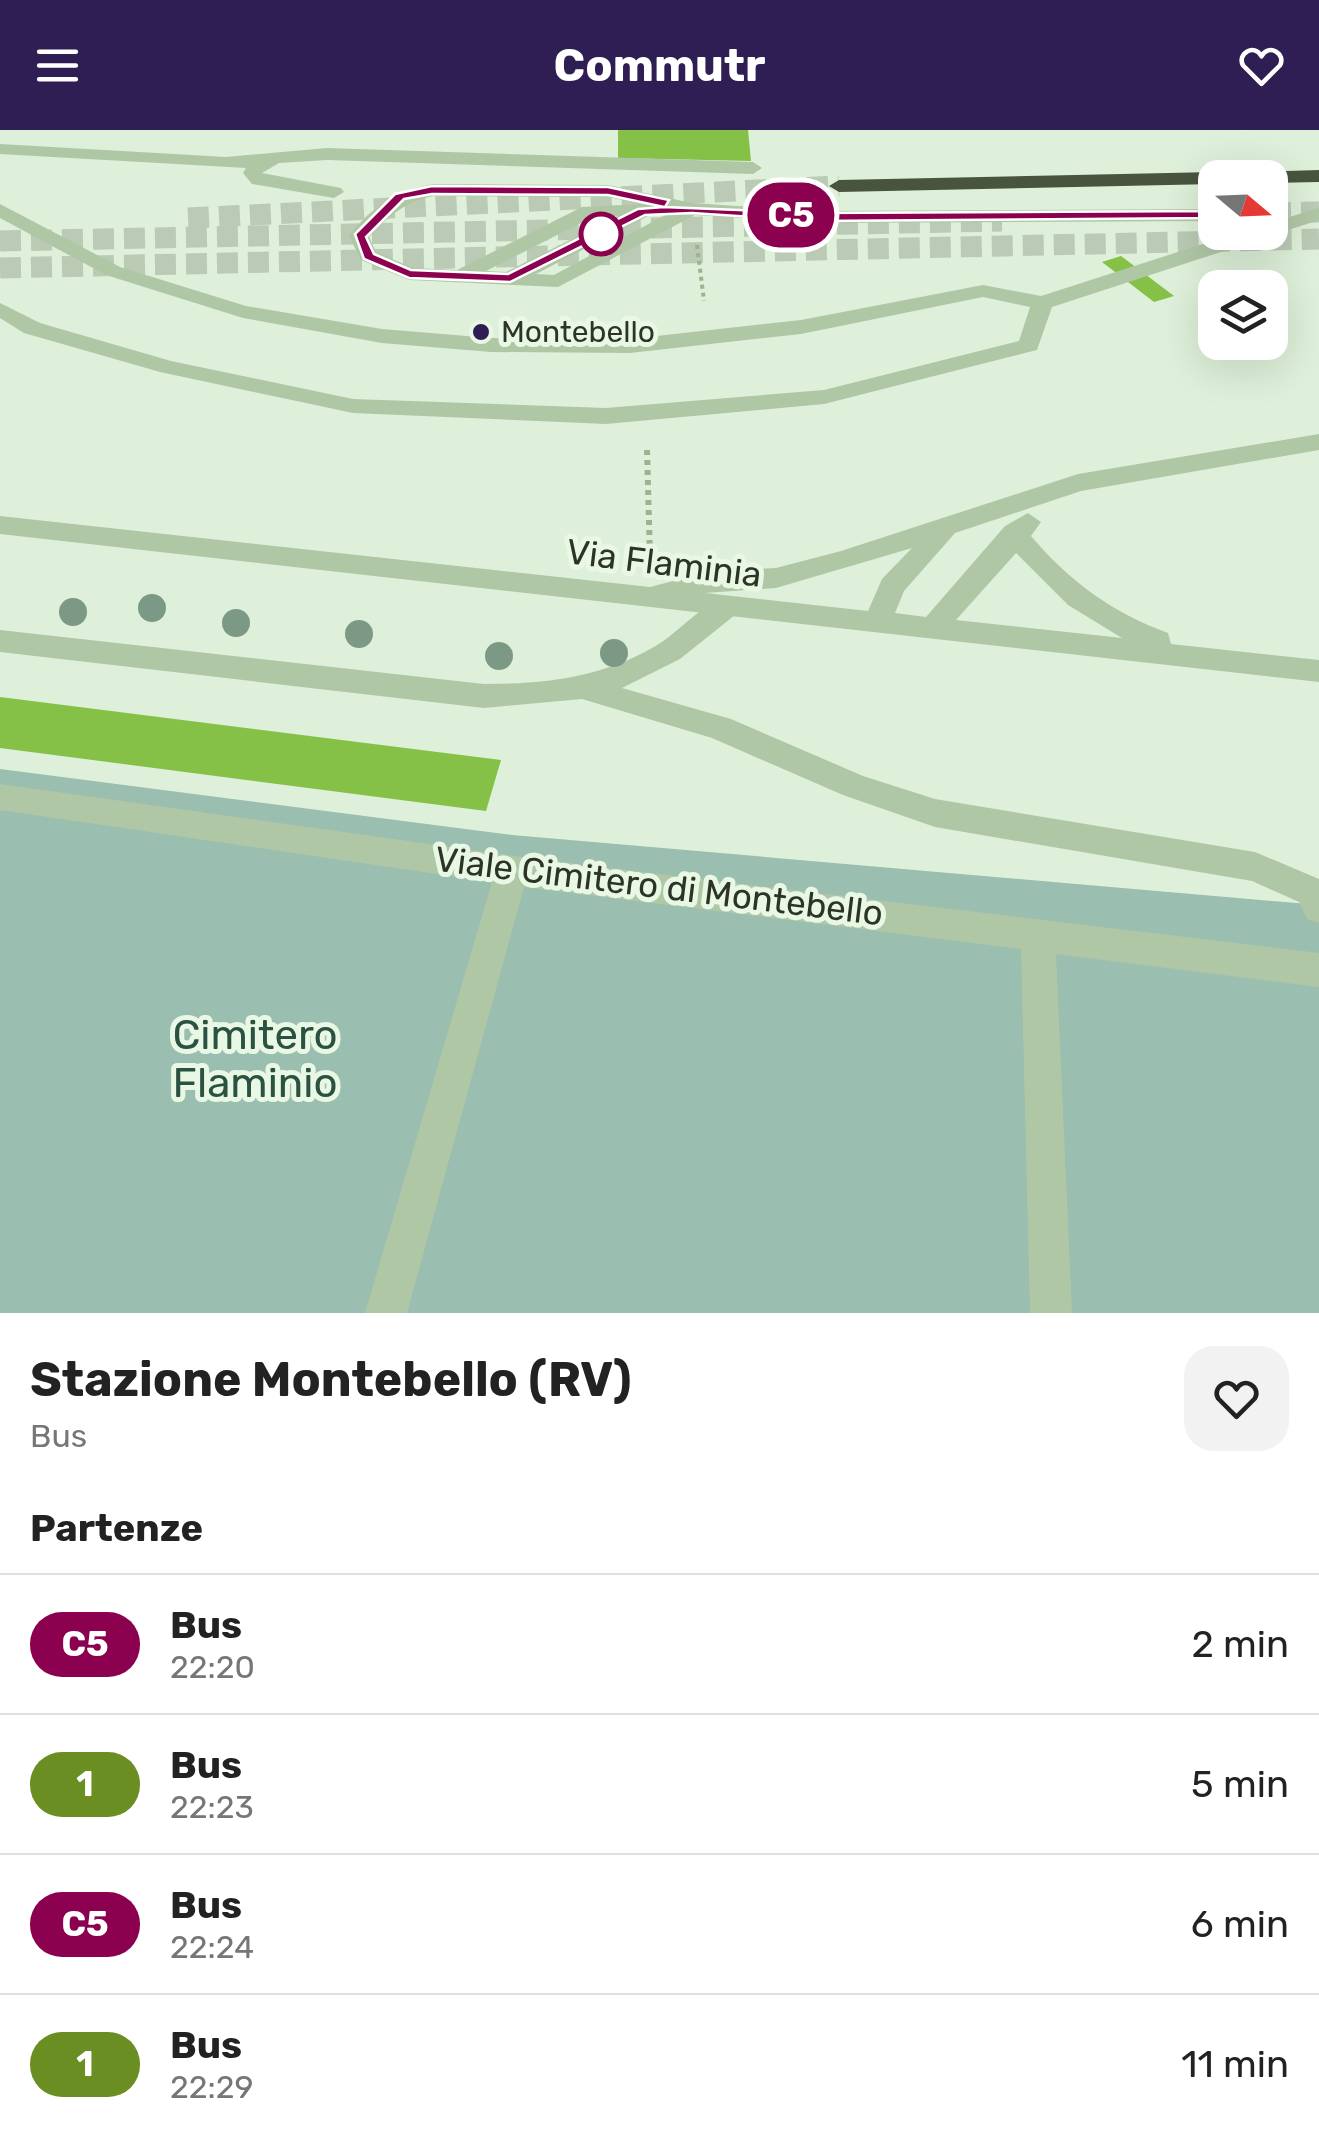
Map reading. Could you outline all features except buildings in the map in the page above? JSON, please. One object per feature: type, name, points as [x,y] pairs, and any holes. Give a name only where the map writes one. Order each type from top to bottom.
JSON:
[{"type":"highway","points":[[1288,177],[1319,176]]},
{"type":"highway","points":[[839,186],[1198,178]]},
{"type":"street","points":[[0,149],[96,153],[175,164],[260,163],[328,154],[753,168]]},
{"type":"street","points":[[260,163],[252,173],[259,180],[334,192]]},
{"type":"street","points":[[432,190],[608,191],[692,209],[558,281],[409,274],[368,256],[360,236],[400,196],[432,190]]},
{"type":"street","points":[[457,278],[590,211],[692,209],[815,217],[1198,215]]},
{"type":"street","points":[[0,210],[113,271],[243,312],[382,336],[491,344],[630,346],[800,327],[982,291],[1042,303],[1206,250]]},
{"type":"street","points":[[510,278],[642,212]]},
{"type":"street","points":[[1288,214],[1319,214]]},
{"type":"street","points":[[1288,224],[1319,214]]},
{"type":"street","points":[[0,309],[32,328],[168,367],[353,406],[606,416],[824,397],[1030,345],[1042,303]]},
{"type":"street","points":[[638,597],[708,582],[776,578],[1078,483],[1319,442]]},
{"type":"street","points":[[933,628],[1014,533],[1078,483]]},
{"type":"street","points":[[876,624],[892,586],[950,524]]},
{"type":"street","name":"Via Flaminia","points":[[0,525],[724,608],[1319,670]]},
{"type":"street","points":[[1014,533],[1046,572],[1083,607],[1123,628],[1224,659]]},
{"type":"street","points":[[0,640],[484,696],[538,698],[586,689],[644,669],[688,642],[724,608]]},
{"type":"street","points":[[586,689],[720,728],[854,786],[935,813],[1256,867],[1311,891],[1319,908]]},
{"type":"street","name":"Viale Cimitero di Montebello","points":[[0,797],[512,870],[1038,932],[1319,970]]},
{"type":"street","points":[[386,1313],[512,870]]},
{"type":"street","points":[[1038,932],[1051,1313]]},
{"type":"path","points":[[687,303],[704,301],[692,209]]},
{"type":"path","points":[[648,459],[652,549]]},
{"type":"green space","name":"Cimitero Flaminio","points":[[0,769],[512,835],[1319,905],[1319,1313],[0,1313]]},
{"type":"tunnel","points":[[188,218],[839,186]]},
{"type":"tunnel","points":[[1288,213],[1319,212]]},
{"type":"tunnel","points":[[0,241],[1002,221]]},
{"type":"tunnel","points":[[0,268],[1319,239]]},
{"type":"bus line","name":"C5","points":[[664,203],[608,191],[432,190],[400,196],[360,236],[368,256],[409,274],[510,278],[642,212],[692,209],[815,217],[1198,215]]},
{"type":"place","name":"Montebello","points":[[481,332]]}]
